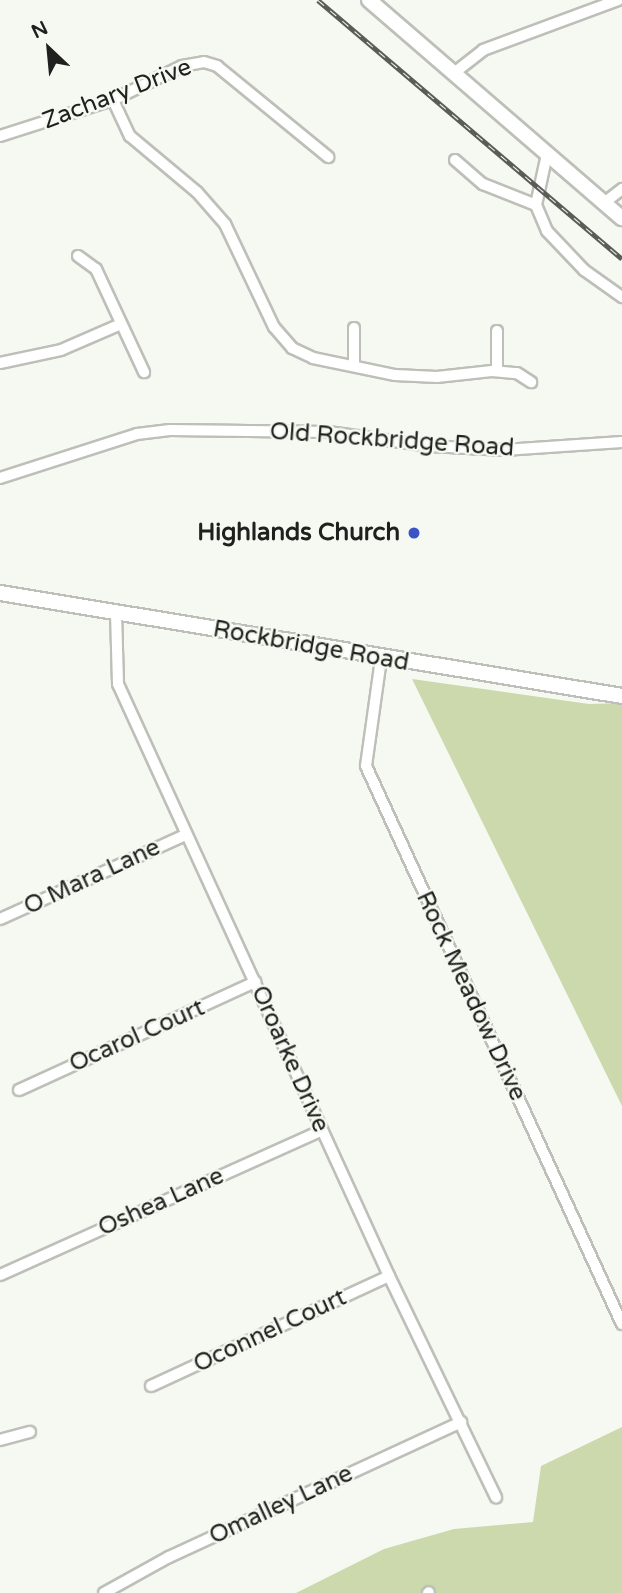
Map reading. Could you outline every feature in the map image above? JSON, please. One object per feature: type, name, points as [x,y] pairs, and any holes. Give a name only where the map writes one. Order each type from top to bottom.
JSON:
[{"type":"main road","points":[[369,0],[622,218]]},
{"type":"main road","name":"Rockbridge Road","points":[[0,593],[382,659],[622,696]]},
{"type":"street","points":[[454,73],[483,50],[618,0]]},
{"type":"street","name":"Zachary Drive","points":[[0,136],[113,100],[182,66],[204,62],[217,66],[328,157]]},
{"type":"street","points":[[113,100],[130,136],[197,192],[225,224],[281,339],[313,358],[409,377],[497,371],[517,373],[531,382]]},
{"type":"street","points":[[547,154],[536,187],[536,205],[557,244],[622,296]]},
{"type":"street","points":[[455,160],[484,184],[536,205]]},
{"type":"street","points":[[604,203],[622,189]]},
{"type":"street","points":[[78,256],[96,269],[144,372]]},
{"type":"street","points":[[0,363],[61,350],[121,324]]},
{"type":"street","points":[[354,328],[354,365]]},
{"type":"street","points":[[497,331],[497,371]]},
{"type":"street","name":"Old Rockbridge Road","points":[[0,478],[137,434],[170,430],[328,432],[430,446],[504,450],[622,442]]},
{"type":"street","name":"Oroarke Drive","points":[[116,612],[118,684],[388,1276],[496,1497]]},
{"type":"street","name":"Rock Meadow Drive","points":[[382,659],[366,752],[371,778],[622,1324]]},
{"type":"street","name":"O Mara Lane","points":[[0,919],[185,835]]},
{"type":"street","name":"Ocarol Court","points":[[19,1090],[255,982]]},
{"type":"street","name":"Oshea Lane","points":[[0,1275],[322,1130]]},
{"type":"street","name":"Oconnel Court","points":[[151,1386],[388,1276]]},
{"type":"street","name":"Omalley Lane","points":[[104,1593],[169,1556],[461,1422]]},
{"type":"street","points":[[0,1440],[30,1432]]},
{"type":"green space","points":[[412,679],[589,704],[622,703],[622,1106]]},
{"type":"green space","points":[[622,1427],[622,1593],[296,1593],[384,1549],[454,1529],[533,1522],[541,1466]]},
{"type":"railway","points":[[318,0],[622,259]]},
{"type":"place","name":"Highlands Church","points":[[414,533]]}]
